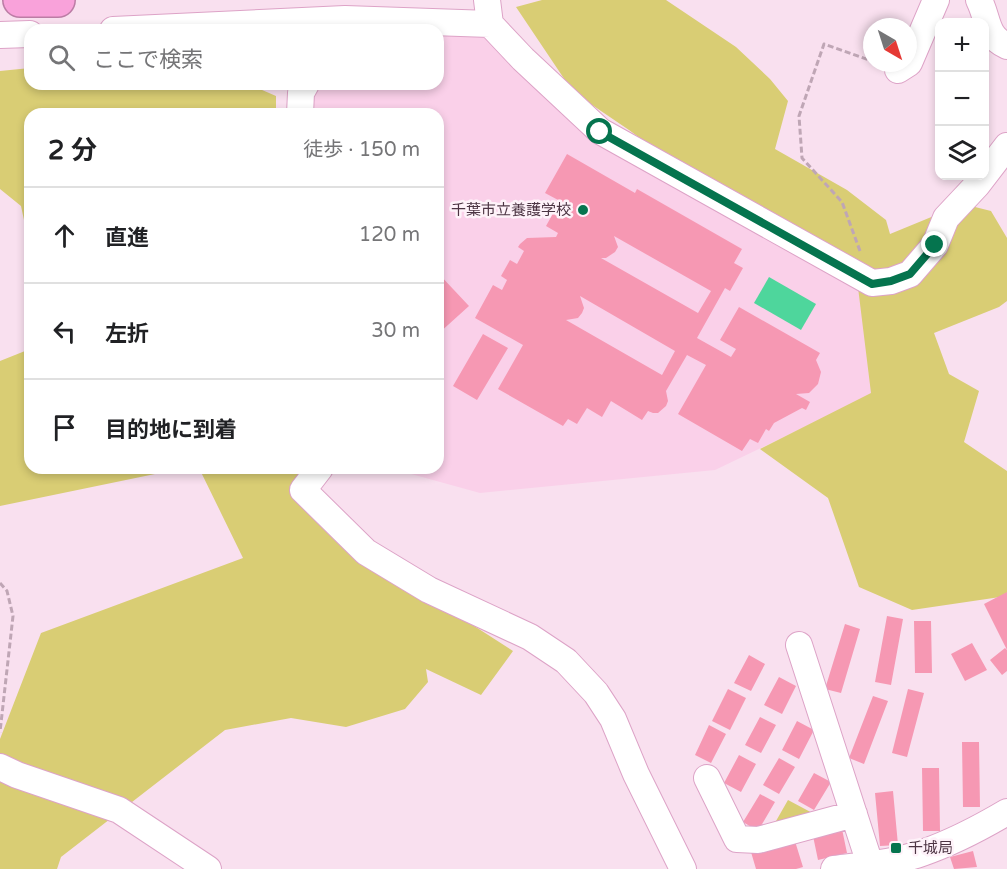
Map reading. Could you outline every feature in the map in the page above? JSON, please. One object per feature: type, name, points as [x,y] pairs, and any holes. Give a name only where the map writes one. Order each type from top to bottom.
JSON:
[{"type":"highway","points":[[20,0],[58,0]]},
{"type":"street","points":[[917,44],[936,0]]},
{"type":"street","points":[[979,0],[989,29],[996,41],[1007,46]]},
{"type":"street","points":[[352,24],[489,12],[600,132],[872,284],[891,281],[910,274],[935,245],[946,218],[977,185],[1007,146]]},
{"type":"street","points":[[0,35],[24,34]]},
{"type":"street","points":[[300,108],[303,90]]},
{"type":"street","points":[[315,474],[303,490],[366,552],[429,590],[530,637],[566,661],[597,693],[613,719],[636,774],[683,869]]},
{"type":"street","points":[[799,645],[854,814],[867,867]]},
{"type":"street","points":[[0,767],[119,810],[205,867]]},
{"type":"street","points":[[707,778],[737,839],[758,840],[854,814]]},
{"type":"street","points":[[834,869],[867,867],[920,854],[1002,823]]},
{"type":"path","points":[[863,58],[824,44],[799,116],[802,158],[842,202],[872,284]]},
{"type":"path","points":[[0,583],[7,591],[13,616],[0,732]]},
{"type":"shaded area","points":[[542,0],[666,0],[736,47],[770,79],[788,101],[775,149],[847,190],[886,220],[890,234],[963,204],[991,211],[1007,238],[1007,301],[999,307],[934,333],[949,374],[979,391],[964,442],[1007,471],[1007,596],[912,610],[859,587],[828,498],[760,449],[871,393],[855,263],[680,168],[573,92],[516,7]]},
{"type":"shaded area","name":"千葉市立養護学校","points":[[444,34],[487,35],[599,136],[858,283],[873,394],[715,470],[480,493],[411,474],[444,474],[444,108],[309,108],[315,90],[444,90]]},
{"type":"shaded area","points":[[24,69],[24,90],[262,90],[276,96],[276,108],[24,108],[24,220],[21,206],[0,189],[0,71]]},
{"type":"shaded area","points":[[769,277],[816,304],[801,330],[754,303]]},
{"type":"shaded area","points":[[24,351],[24,474],[155,474],[0,506],[0,361]]},
{"type":"shaded area","points":[[202,474],[310,474],[359,552],[513,651],[481,695],[426,669],[428,682],[405,709],[346,727],[291,718],[225,730],[61,857],[57,869],[0,869],[0,739],[41,633],[243,558]]},
{"type":"shaded area","points":[[788,800],[818,816],[772,828]]},
{"type":"building","points":[[567,154],[635,193],[637,189],[742,249],[734,263],[743,268],[730,291],[725,288],[697,338],[731,357],[736,349],[720,340],[739,307],[820,353],[816,360],[821,372],[818,384],[809,393],[796,394],[810,402],[806,410],[802,408],[774,423],[769,431],[766,429],[758,443],[750,439],[742,451],[678,414],[706,365],[687,355],[666,391],[668,401],[666,406],[658,413],[648,411],[642,420],[611,401],[602,417],[587,408],[577,424],[568,419],[563,426],[498,389],[523,345],[475,318],[493,285],[502,290],[507,280],[501,276],[510,260],[517,264],[524,251],[518,247],[520,244],[527,238],[556,237],[558,233],[546,226],[560,201],[545,193]],"holes":[[[614,236],[711,291],[698,313],[601,258],[606,258],[618,247]],[[580,296],[675,351],[662,375],[566,320],[578,318],[582,313],[584,308]]]},
{"type":"building","points":[[444,279],[469,306],[444,329]]},
{"type":"building","points":[[483,334],[508,348],[477,400],[453,386]]},
{"type":"building","points":[[1007,592],[1007,650],[984,604]]},
{"type":"building","points":[[887,616],[903,619],[891,685],[875,682]]},
{"type":"building","points":[[914,621],[931,621],[932,673],[915,673]]},
{"type":"building","points":[[845,624],[860,629],[841,693],[825,689]]},
{"type":"building","points":[[972,643],[987,670],[965,681],[951,654]]},
{"type":"building","points":[[1005,648],[1007,650],[1007,671],[1002,675],[990,660]]},
{"type":"building","points":[[749,655],[765,664],[751,691],[734,683]]},
{"type":"building","points":[[779,677],[796,686],[782,714],[764,705]]},
{"type":"building","points":[[728,689],[746,698],[730,730],[712,721]]},
{"type":"building","points":[[908,689],[924,693],[907,757],[892,753]]},
{"type":"building","points":[[873,696],[888,701],[864,764],[849,758]]},
{"type":"building","points":[[760,717],[776,725],[761,753],[745,745]]},
{"type":"building","points":[[797,721],[814,730],[799,759],[782,750]]},
{"type":"building","points":[[709,725],[726,734],[711,763],[695,755]]},
{"type":"building","points":[[962,742],[979,742],[980,807],[963,807]]},
{"type":"building","points":[[739,755],[756,764],[741,792],[724,783]]},
{"type":"building","points":[[779,758],[795,767],[779,794],[763,785]]},
{"type":"building","points":[[922,768],[939,768],[940,831],[923,831]]},
{"type":"building","points":[[814,773],[831,782],[814,810],[798,801]]},
{"type":"building","points":[[893,791],[898,845],[880,846],[875,793]]},
{"type":"building","points":[[760,794],[775,802],[758,831],[743,822]]},
{"type":"building","points":[[842,829],[847,853],[818,860],[813,836]]},
{"type":"building","points":[[794,838],[803,867],[756,869],[751,852]]},
{"type":"building","points":[[973,851],[977,867],[954,869],[950,857]]},
{"type":"place","name":"千葉市立養護学校","points":[[583,210]]},
{"type":"place","name":"千城局","points":[[896,848]]},
{"type":"route","points":[[600,132],[872,284],[891,281],[910,274],[935,245]]}]
